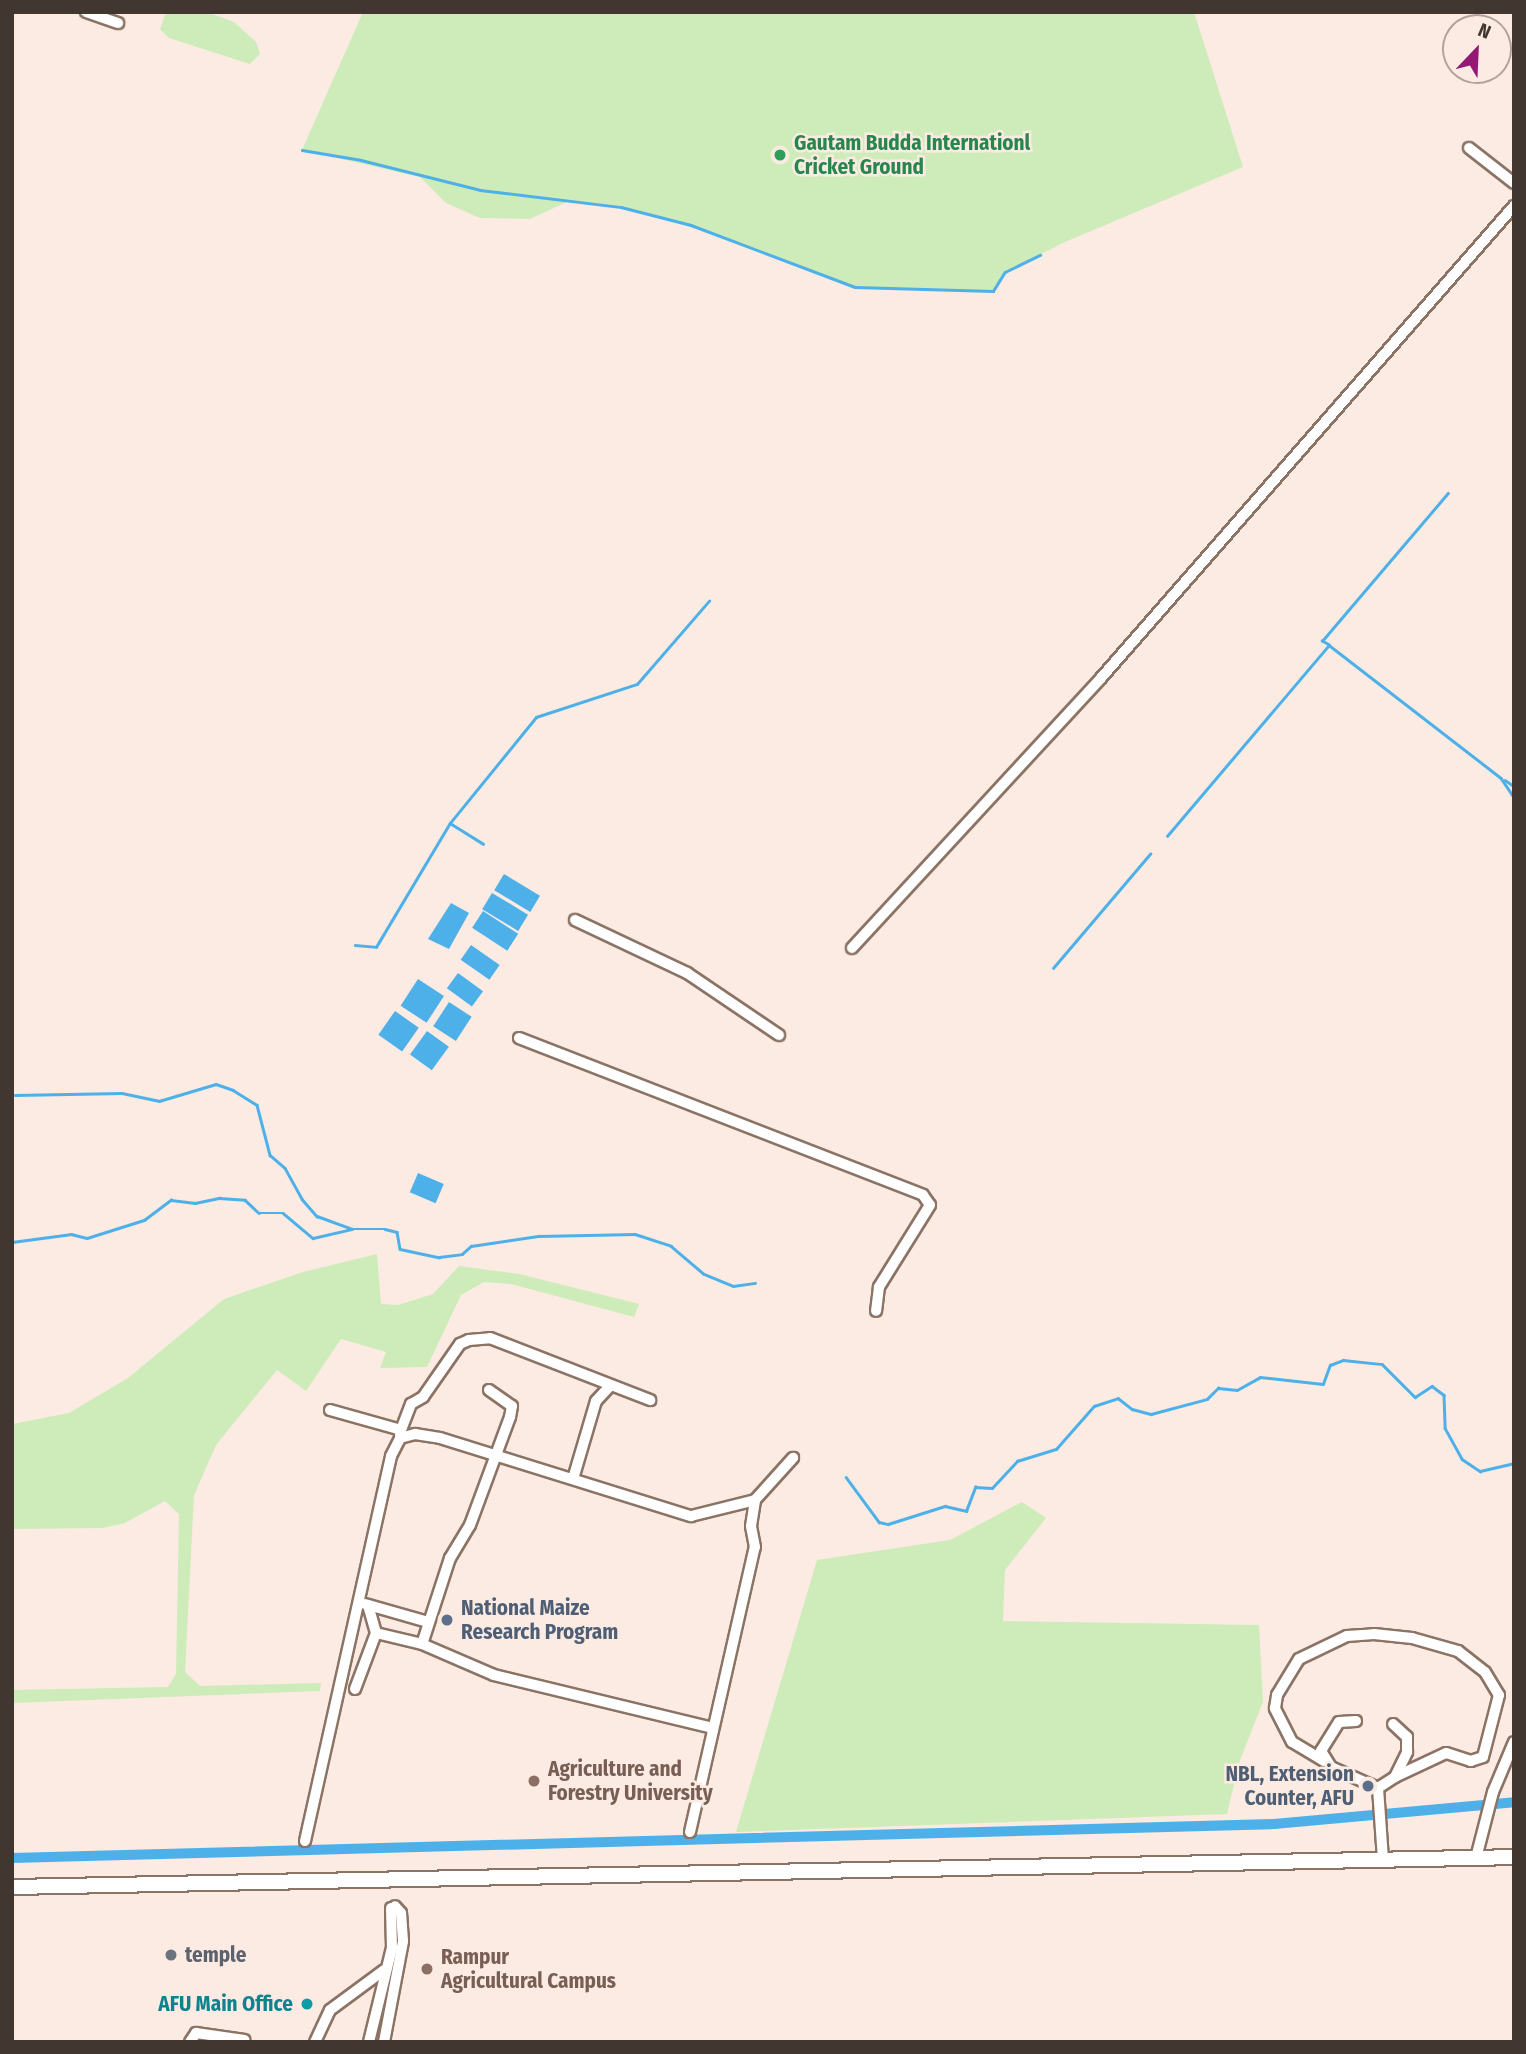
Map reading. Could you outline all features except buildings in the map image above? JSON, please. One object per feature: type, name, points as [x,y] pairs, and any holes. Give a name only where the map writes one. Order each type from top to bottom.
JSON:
[{"type":"main road","points":[[12,1887],[1514,1857]]},
{"type":"street","points":[[86,12],[118,23]]},
{"type":"street","points":[[1469,148],[1514,183]]},
{"type":"street","points":[[852,948],[1101,678],[1514,206]]},
{"type":"street","points":[[575,920],[687,973],[779,1035]]},
{"type":"street","points":[[519,1038],[923,1195],[930,1205],[879,1287],[876,1311]]},
{"type":"street","points":[[305,1841],[363,1603],[391,1456],[411,1404],[423,1397],[460,1344],[469,1340],[490,1338],[609,1387],[650,1400]]},
{"type":"street","points":[[573,1479],[596,1401],[609,1387]]},
{"type":"street","points":[[422,1644],[450,1558],[470,1525],[512,1405],[489,1390]]},
{"type":"street","points":[[330,1410],[400,1434],[425,1434],[691,1516],[755,1500]]},
{"type":"street","points":[[690,1832],[755,1547],[751,1526],[755,1500],[793,1458]]},
{"type":"street","points":[[363,1603],[428,1622]]},
{"type":"street","points":[[355,1689],[376,1633],[363,1603]]},
{"type":"street","points":[[376,1633],[422,1644],[494,1675],[713,1728]]},
{"type":"street","points":[[1374,1634],[1412,1638],[1458,1651],[1485,1672],[1499,1695],[1483,1757],[1471,1761],[1446,1753],[1378,1788],[1292,1742],[1275,1708],[1277,1695],[1299,1660],[1328,1643],[1374,1634]]},
{"type":"street","points":[[1324,1761],[1322,1747],[1333,1728],[1356,1721]]},
{"type":"street","points":[[1393,1724],[1407,1737],[1408,1744],[1395,1777]]},
{"type":"street","points":[[1476,1858],[1493,1792],[1514,1742]]},
{"type":"street","points":[[1378,1788],[1383,1860]]},
{"type":"street","points":[[369,2042],[394,1932],[393,1907],[401,1913],[403,1941],[384,2042]]},
{"type":"street","points":[[316,2042],[330,2010],[384,1970]]},
{"type":"street","points":[[190,2042],[196,2033],[245,2040]]},
{"type":"green space","points":[[166,12],[207,12],[234,22],[256,42],[260,54],[250,64],[169,38],[160,29]]},
{"type":"green space","name":"Gautam Budda Internationl Cricket Ground","points":[[363,12],[1194,12],[1243,167],[1065,242],[1005,272],[993,291],[855,287],[718,235],[621,207],[569,201],[530,219],[480,218],[446,203],[420,177],[302,150]]},
{"type":"green space","points":[[377,1254],[381,1304],[398,1305],[433,1294],[459,1266],[519,1274],[639,1304],[634,1317],[511,1284],[484,1282],[461,1295],[427,1367],[380,1368],[386,1352],[341,1339],[306,1391],[277,1370],[216,1445],[194,1495],[185,1672],[200,1686],[321,1683],[320,1691],[12,1703],[12,1690],[168,1687],[176,1674],[179,1514],[165,1501],[125,1523],[103,1528],[12,1529],[12,1424],[69,1413],[128,1378],[224,1299],[303,1272]]},
{"type":"green space","points":[[1022,1502],[1046,1518],[1005,1570],[1003,1621],[1259,1625],[1263,1702],[1240,1760],[1227,1814],[736,1832],[817,1560],[950,1540]]},
{"type":"water","points":[[504,874],[540,896],[530,912],[494,890]]},
{"type":"water","points":[[492,893],[528,915],[518,931],[482,909]]},
{"type":"water","points":[[451,903],[469,913],[449,949],[428,939]]},
{"type":"water","points":[[483,911],[518,934],[507,951],[472,928]]},
{"type":"water","points":[[471,945],[500,965],[489,980],[461,960]]},
{"type":"water","points":[[458,973],[483,991],[472,1007],[447,988]]},
{"type":"water","points":[[418,979],[444,996],[427,1023],[401,1006]]},
{"type":"water","points":[[449,1002],[472,1017],[456,1041],[433,1026]]},
{"type":"water","points":[[395,1011],[419,1028],[402,1051],[378,1035]]},
{"type":"water","points":[[427,1031],[449,1047],[432,1070],[410,1054]]},
{"type":"water","points":[[418,1173],[444,1184],[436,1203],[410,1192]]},
{"type":"waterway","points":[[302,150],[361,160],[480,190],[621,207],[691,225],[855,287],[993,291],[1005,272],[1040,255]]},
{"type":"waterway","points":[[1329,645],[1322,641],[1448,493]]},
{"type":"waterway","points":[[355,945],[376,947],[450,823],[536,717],[637,684],[709,601]]},
{"type":"waterway","points":[[1167,836],[1329,645],[1501,778],[1514,797]]},
{"type":"waterway","points":[[1505,780],[1514,786]]},
{"type":"waterway","points":[[450,823],[483,844]]},
{"type":"waterway","points":[[1053,968],[1150,854]]},
{"type":"waterway","points":[[15,1095],[122,1093],[159,1101],[216,1084],[233,1090],[257,1105],[270,1155],[285,1168],[302,1199],[317,1216],[352,1229]]},
{"type":"waterway","points":[[12,1242],[71,1234],[87,1238],[144,1220],[171,1200],[195,1203],[219,1198],[245,1200],[259,1213],[283,1213],[313,1238],[352,1229],[385,1229],[397,1232],[400,1249],[439,1257],[462,1254],[471,1246],[539,1236],[635,1234],[671,1246],[704,1274],[733,1286],[755,1283]]},
{"type":"waterway","points":[[846,1477],[879,1522],[888,1524],[945,1506],[966,1511],[975,1487],[992,1488],[1017,1461],[1056,1449],[1094,1406],[1118,1398],[1132,1409],[1151,1414],[1207,1399],[1218,1388],[1237,1390],[1260,1377],[1323,1384],[1330,1365],[1343,1360],[1382,1364],[1415,1397],[1432,1386],[1444,1395],[1445,1428],[1462,1459],[1480,1471],[1514,1463]]},
{"type":"waterway","points":[[12,1858],[1274,1824],[1514,1802]]},
{"type":"place","name":"Gautam Budda Internationl Cricket Ground","points":[[780,155]]},
{"type":"place","name":"National Maize Research Program","points":[[447,1620]]},
{"type":"place","name":"Agriculture and Forestry University","points":[[534,1781]]},
{"type":"place","name":"NBL, Extension Counter, AFU","points":[[1368,1786]]},
{"type":"place","name":"temple","points":[[171,1955]]},
{"type":"place","name":"Rampur Agricultural Campus","points":[[427,1969]]},
{"type":"place","name":"AFU Main Office","points":[[307,2004]]}]
